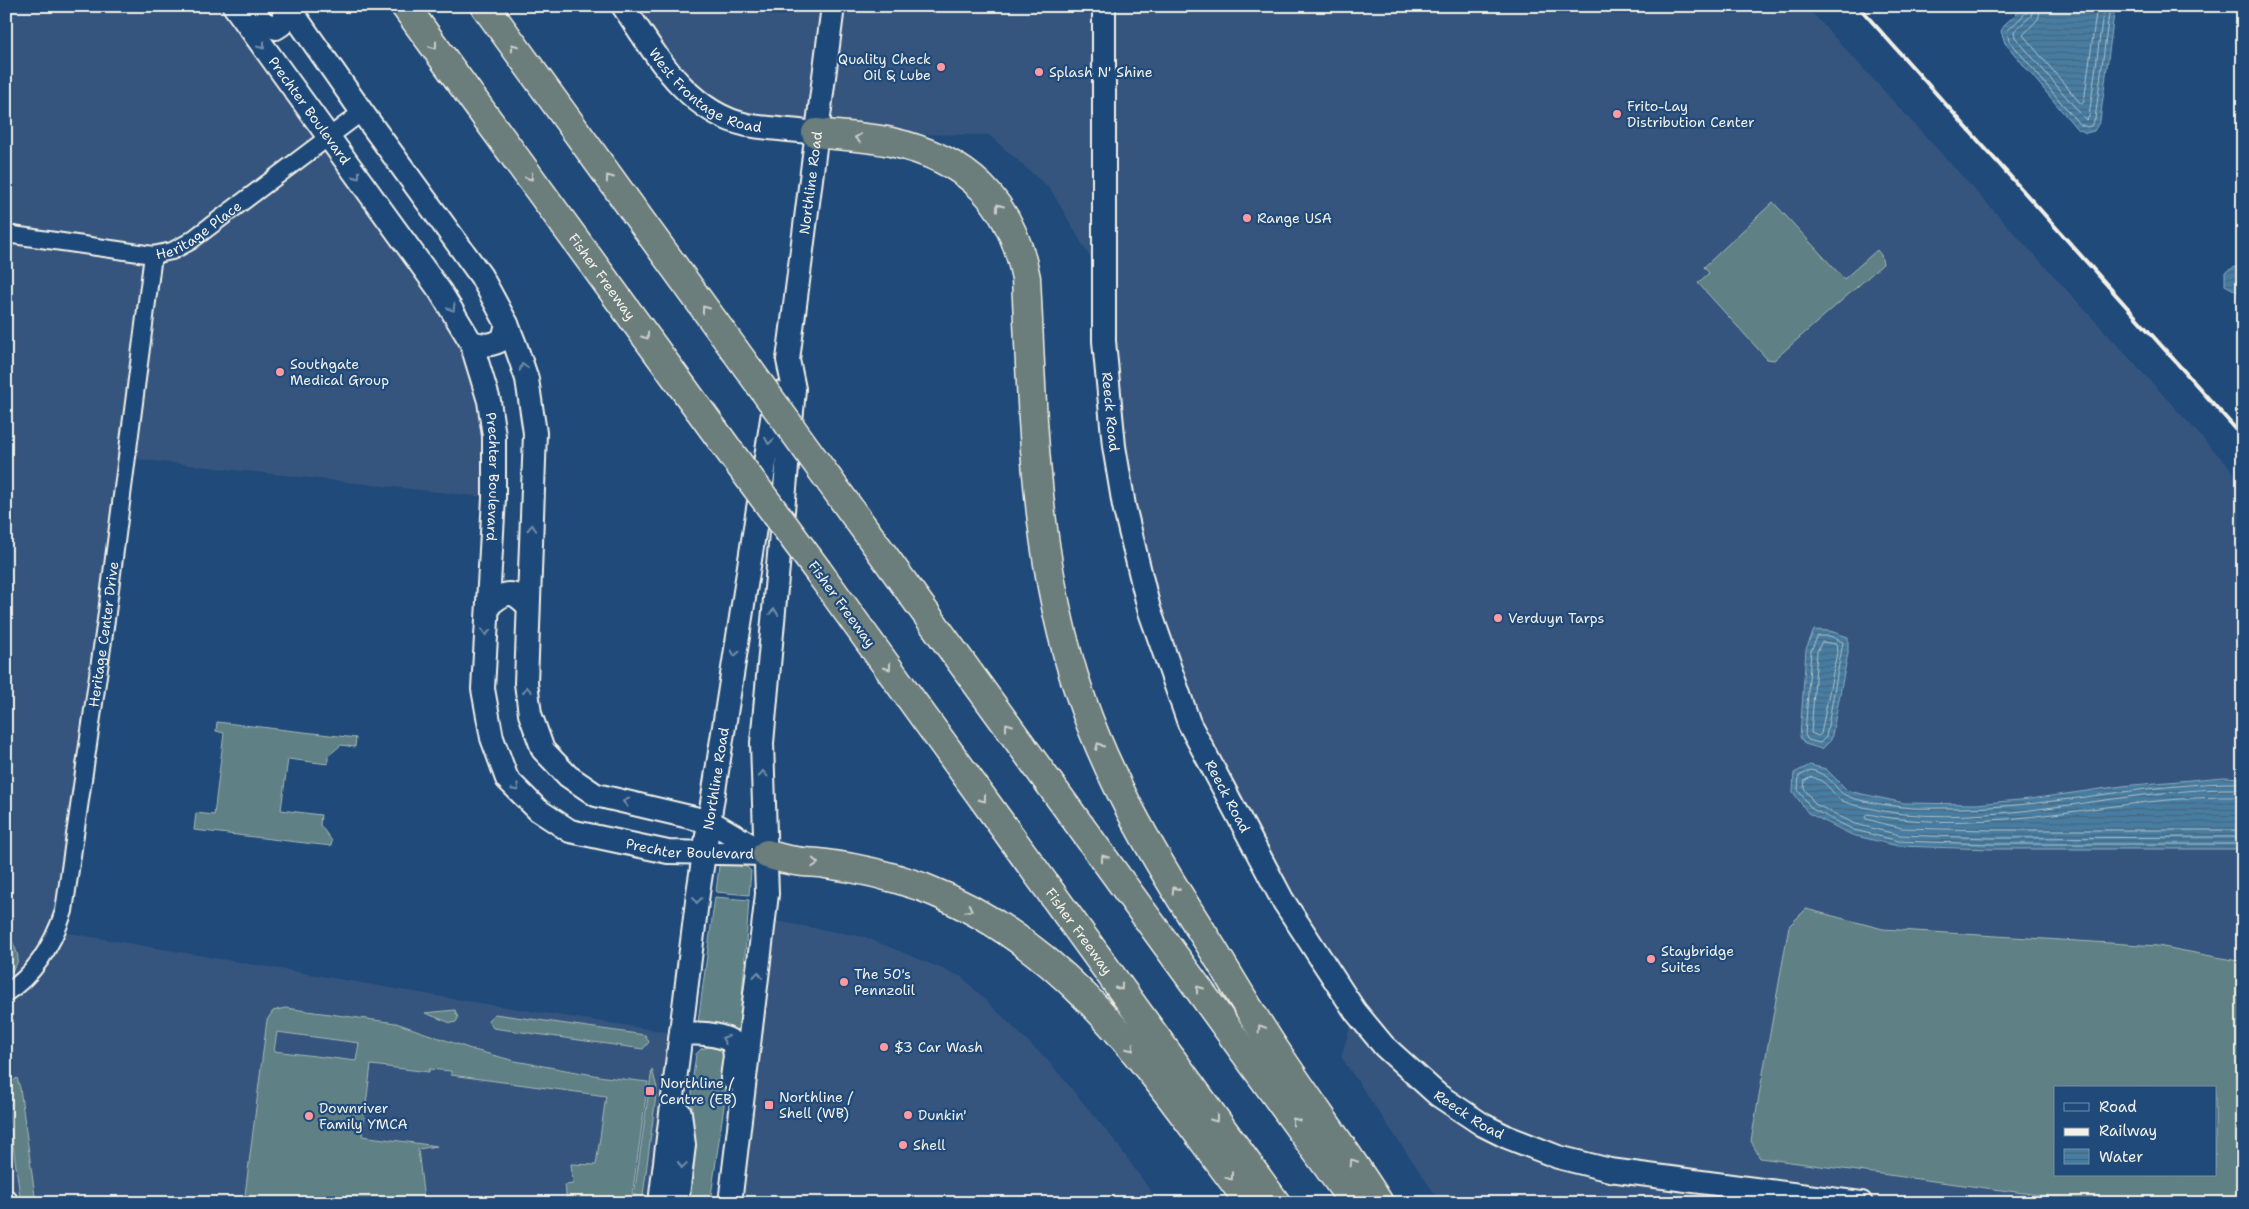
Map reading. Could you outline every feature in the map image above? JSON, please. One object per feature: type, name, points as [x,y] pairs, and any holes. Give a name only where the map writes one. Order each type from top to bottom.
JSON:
[{"type":"highway","name":"Fisher Freeway","points":[[405,6],[818,571],[1276,1203]]},
{"type":"highway","points":[[485,6],[1354,1203]]},
{"type":"highway","points":[[816,133],[890,142],[916,149],[959,168],[981,186],[999,206],[1010,225],[1020,251],[1026,278],[1037,476],[1048,562],[1062,629],[1079,693],[1095,736],[1124,798],[1172,886],[1281,1059],[1338,1139],[1379,1203]]},
{"type":"highway","points":[[767,854],[796,862],[863,870],[921,887],[983,916],[1038,952],[1066,976],[1110,1021],[1250,1203]]},
{"type":"main road","name":"Prechter Boulevard","points":[[234,6],[440,291],[470,342],[489,401],[494,436],[495,463],[483,689],[492,738],[507,779],[538,810],[570,831],[668,852],[767,854]]},
{"type":"main road","points":[[250,6],[263,23],[276,28],[282,24],[287,6]]},
{"type":"main road","name":"Prechter Boulevard","points":[[287,6],[481,276],[507,324],[527,379],[535,433],[526,684],[530,714],[543,750],[568,776],[596,795],[710,822],[767,854]]},
{"type":"main road","name":"West Frontage Road","points":[[623,6],[670,74],[706,107],[747,125],[816,133]]},
{"type":"main road","name":"Northline Road","points":[[730,1203],[765,912],[767,854],[762,743],[794,389],[788,360],[832,6]]},
{"type":"main road","name":"Reeck Road","points":[[1104,6],[1104,341],[1114,446],[1124,506],[1149,609],[1189,723],[1282,899],[1355,1011],[1384,1046],[1438,1095],[1491,1129],[1558,1157],[1610,1170],[1861,1203]]},
{"type":"main road","points":[[470,342],[482,345],[496,343],[503,339],[507,324]]},
{"type":"main road","name":"Northline Road","points":[[660,1203],[705,852],[778,380],[788,360]]},
{"type":"main road","points":[[488,606],[500,595],[509,594],[517,595],[528,606]]},
{"type":"main road","points":[[681,1034],[703,1033],[723,1036],[733,1042],[735,1056],[716,1203]]},
{"type":"main road","points":[[676,1082],[684,1145],[677,1203]]},
{"type":"street","name":"Heritage Place","points":[[6,234],[153,254],[172,250],[187,244],[362,112]]},
{"type":"street","name":"Heritage Center Drive","points":[[6,993],[38,964],[50,946],[64,911],[106,620],[153,254]]},
{"type":"shaded area","points":[[6,6],[234,6],[471,342],[494,498],[126,458],[57,931],[473,1002],[681,1034],[660,1203],[6,1203]]},
{"type":"shaded area","points":[[621,6],[1806,6],[2243,482],[2243,1203],[1441,1203],[1341,1057],[1355,1011],[1236,815],[1133,550],[1103,280],[1051,190],[989,135],[816,133],[721,115]]},
{"type":"shaded area","points":[[764,919],[865,937],[962,977],[1050,1063],[1115,1141],[1159,1203],[730,1203]]},
{"type":"green space","points":[[1773,202],[1844,279],[1877,250],[1881,255],[1883,264],[1774,360],[1767,359],[1698,283],[1709,273],[1704,267]]},
{"type":"green space","points":[[217,722],[356,738],[355,747],[341,745],[328,756],[328,764],[288,759],[281,810],[321,815],[320,825],[332,841],[331,846],[194,830],[196,813],[214,815],[224,733],[216,731]]},
{"type":"green space","points":[[721,863],[747,867],[751,871],[749,895],[716,892]]},
{"type":"green space","points":[[715,897],[749,900],[740,1025],[736,1031],[722,1024],[698,1022]]},
{"type":"green space","points":[[6,908],[10,919],[11,938],[18,959],[17,964],[6,976]]},
{"type":"green space","points":[[1806,909],[1883,929],[2158,946],[2243,962],[2243,1203],[2099,1203],[1760,1158],[1751,1141],[1789,926]]},
{"type":"green space","name":"Downriver Family YMCA","points":[[285,1008],[396,1023],[474,1050],[515,1061],[605,1077],[648,1082],[631,1203],[567,1203],[565,1185],[573,1184],[571,1164],[596,1165],[606,1096],[451,1075],[451,1071],[429,1069],[429,1072],[371,1065],[362,1136],[437,1146],[418,1149],[424,1201],[440,1199],[438,1203],[244,1203],[267,1020],[273,1011]],"holes":[[[277,1032],[359,1043],[356,1061],[274,1051]]]},
{"type":"green space","points":[[455,1010],[458,1018],[456,1022],[451,1023],[425,1013]]},
{"type":"green space","points":[[495,1014],[645,1035],[649,1042],[643,1049],[493,1028],[488,1020]]},
{"type":"green space","points":[[709,1047],[719,1049],[728,1054],[730,1064],[710,1203],[683,1203],[692,1139],[692,1084],[696,1054],[701,1049]]},
{"type":"green space","points":[[652,1069],[657,1088],[642,1203],[633,1203]]},
{"type":"green space","points":[[17,1078],[36,1203],[21,1203],[6,1094],[8,1085]]},
{"type":"water","points":[[2025,6],[2115,6],[2100,121],[2094,131],[2086,133],[2076,128],[2005,43],[2001,31],[2006,23]]},
{"type":"water","points":[[2235,267],[2243,267],[2243,295],[2225,285],[2225,272]]},
{"type":"water","points":[[1814,630],[1830,631],[1848,637],[1848,653],[1831,740],[1822,749],[1805,744],[1800,737],[1806,649]]},
{"type":"water","points":[[1810,765],[1826,769],[1848,791],[1904,803],[1976,804],[2030,799],[2122,786],[2224,777],[2243,778],[2243,849],[1990,849],[1898,846],[1852,835],[1808,813],[1793,792],[1794,773]]},
{"type":"railway","points":[[1858,6],[2243,437]]},
{"type":"place","name":"Quality Check Oil & Lube","points":[[941,67]]},
{"type":"place","name":"Splash N' Shine","points":[[1039,72]]},
{"type":"place","name":"Frito-Lay Distribution Center","points":[[1617,114]]},
{"type":"place","name":"Range USA","points":[[1247,218]]},
{"type":"place","name":"Southgate Medical Group","points":[[280,372]]},
{"type":"place","name":"Verduyn Tarps","points":[[1498,618]]},
{"type":"place","name":"Staybridge Suites","points":[[1651,959]]},
{"type":"place","name":"The 50's Pennzolil","points":[[844,982]]},
{"type":"place","name":"$3 Car Wash","points":[[884,1047]]},
{"type":"place","name":"Northline / Centre (EB)","points":[[650,1091]]},
{"type":"place","name":"Northline / Shell (WB)","points":[[769,1105]]},
{"type":"place","name":"Dunkin'","points":[[908,1115]]},
{"type":"place","name":"Downriver Family YMCA","points":[[309,1116]]},
{"type":"place","name":"Shell","points":[[903,1145]]}]
